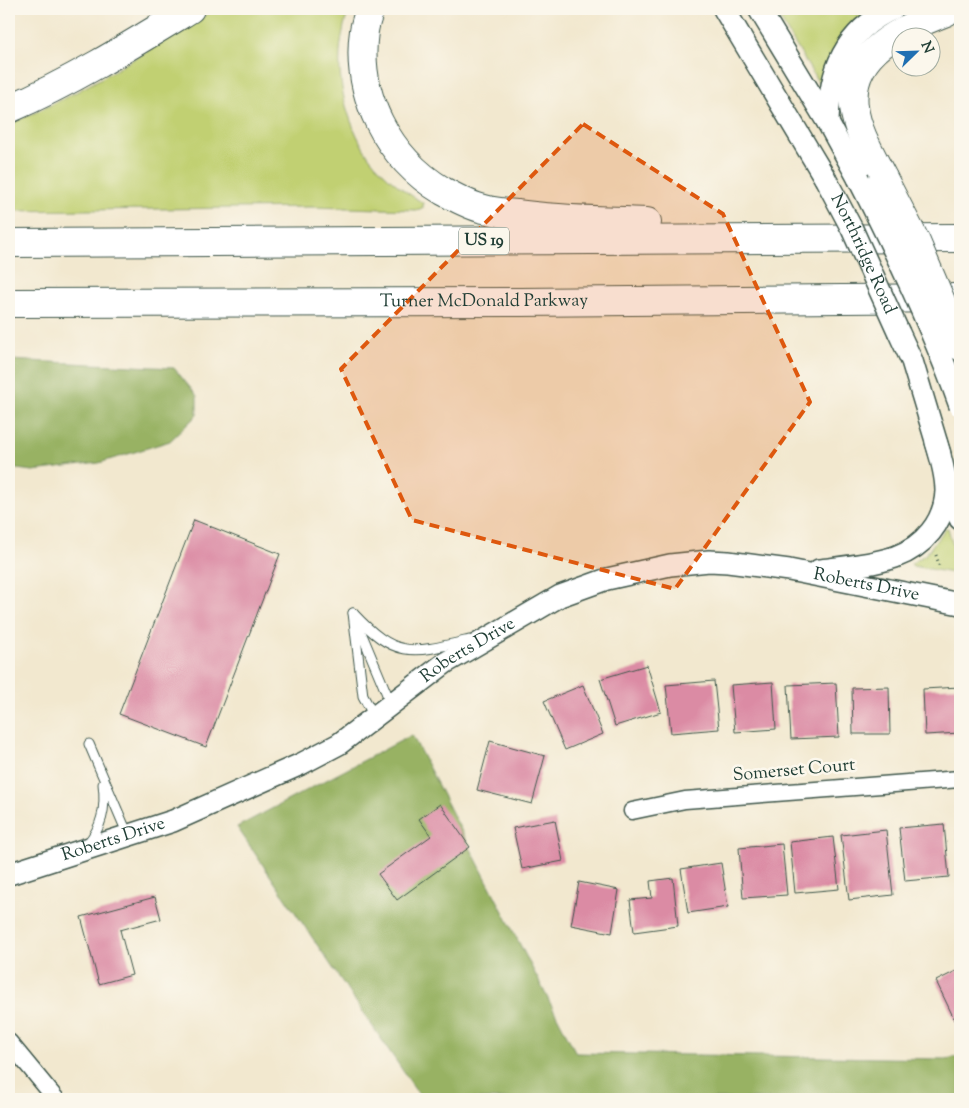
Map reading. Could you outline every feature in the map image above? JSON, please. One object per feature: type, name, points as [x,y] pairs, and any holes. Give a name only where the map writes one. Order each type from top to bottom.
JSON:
[{"type":"highway","points":[[9,109],[107,60],[190,9]]},
{"type":"highway","points":[[370,9],[364,30],[363,64],[368,94],[381,127],[400,156],[426,180],[455,198],[484,209],[547,218],[960,238]]},
{"type":"highway","points":[[945,11],[891,37],[873,52],[860,71],[854,91],[854,108],[864,141],[871,178],[916,242],[960,346]]},
{"type":"highway","name":"US 19","points":[[9,243],[960,238]]},
{"type":"highway","name":"Turner McDonald Parkway","points":[[9,303],[520,302],[960,298]]},
{"type":"highway","points":[[520,302],[960,313]]},
{"type":"street","name":"Northridge Road","points":[[724,9],[825,178],[852,229],[912,361],[960,519]]},
{"type":"street","name":"Northridge Road","points":[[759,9],[828,123],[871,178],[893,246],[918,300],[960,406]]},
{"type":"street","points":[[828,123],[831,85],[845,50],[870,23],[893,9]]},
{"type":"street","points":[[803,573],[884,560],[906,552],[924,540],[935,526],[945,498],[944,470],[936,442]]},
{"type":"street","name":"Roberts Drive","points":[[9,874],[173,821],[301,764],[338,744],[445,663],[560,596],[606,579],[689,562],[728,562],[767,566],[960,604]]},
{"type":"street","name":"Somerset Court","points":[[632,811],[685,800],[960,778]]},
{"type":"street","points":[[9,1042],[56,1099]]},
{"type":"lane","points":[[353,613],[379,638],[404,650],[433,649],[495,634]]},
{"type":"lane","points":[[353,613],[363,696],[382,710]]},
{"type":"lane","points":[[353,613],[382,710]]},
{"type":"lane","points":[[89,744],[128,835]]},
{"type":"lane","points":[[79,852],[95,834],[103,813],[103,786],[100,769]]},
{"type":"highlighted area","points":[[583,124],[723,214],[810,402],[675,589],[412,520],[341,369]]},
{"type":"green space","points":[[215,9],[350,9],[343,28],[340,46],[340,76],[346,107],[351,121],[369,157],[398,186],[423,203],[423,208],[416,210],[312,207],[9,211],[9,124],[89,85]]},
{"type":"green space","points":[[774,9],[832,9],[864,15],[832,54],[823,83],[818,82]]},
{"type":"green space","points":[[9,360],[174,368],[197,396],[197,415],[170,441],[99,463],[33,471],[9,468]]},
{"type":"green space","points":[[946,528],[948,528],[960,572],[958,574],[913,566],[911,564],[926,554]]},
{"type":"green space","points":[[412,735],[576,1053],[946,1059],[960,1056],[960,1099],[422,1099],[237,827]]},
{"type":"building","points":[[194,520],[280,554],[206,747],[119,714]]},
{"type":"building","points":[[647,665],[661,712],[615,726],[600,679]]},
{"type":"building","points":[[714,681],[719,729],[671,733],[666,685]]},
{"type":"building","points":[[773,682],[776,729],[735,732],[731,685]]},
{"type":"building","points":[[836,683],[839,737],[791,739],[788,685]]},
{"type":"building","points":[[583,685],[603,734],[565,750],[544,701]]},
{"type":"building","points":[[889,687],[890,734],[853,734],[852,688]]},
{"type":"building","points":[[960,687],[960,733],[925,735],[923,689]]},
{"type":"building","points":[[490,741],[545,756],[532,804],[477,790]]},
{"type":"building","points":[[440,804],[470,847],[397,900],[378,874],[431,836],[419,819]]},
{"type":"building","points":[[555,820],[563,861],[522,869],[513,828]]},
{"type":"building","points":[[944,824],[949,877],[905,881],[899,828]]},
{"type":"building","points":[[960,829],[960,851],[959,851],[956,830]]},
{"type":"building","points":[[886,830],[893,895],[849,900],[841,835]]},
{"type":"building","points":[[833,837],[839,889],[795,893],[790,842]]},
{"type":"building","points":[[782,844],[787,895],[743,898],[739,848]]},
{"type":"building","points":[[721,863],[728,907],[688,913],[681,869]]},
{"type":"building","points":[[673,878],[678,926],[634,932],[630,900],[652,898],[650,881]]},
{"type":"building","points":[[579,882],[619,890],[612,933],[571,925]]},
{"type":"building","points":[[155,897],[161,919],[120,930],[132,975],[99,984],[81,917]]},
{"type":"building","points":[[960,969],[960,1031],[936,981]]}]
